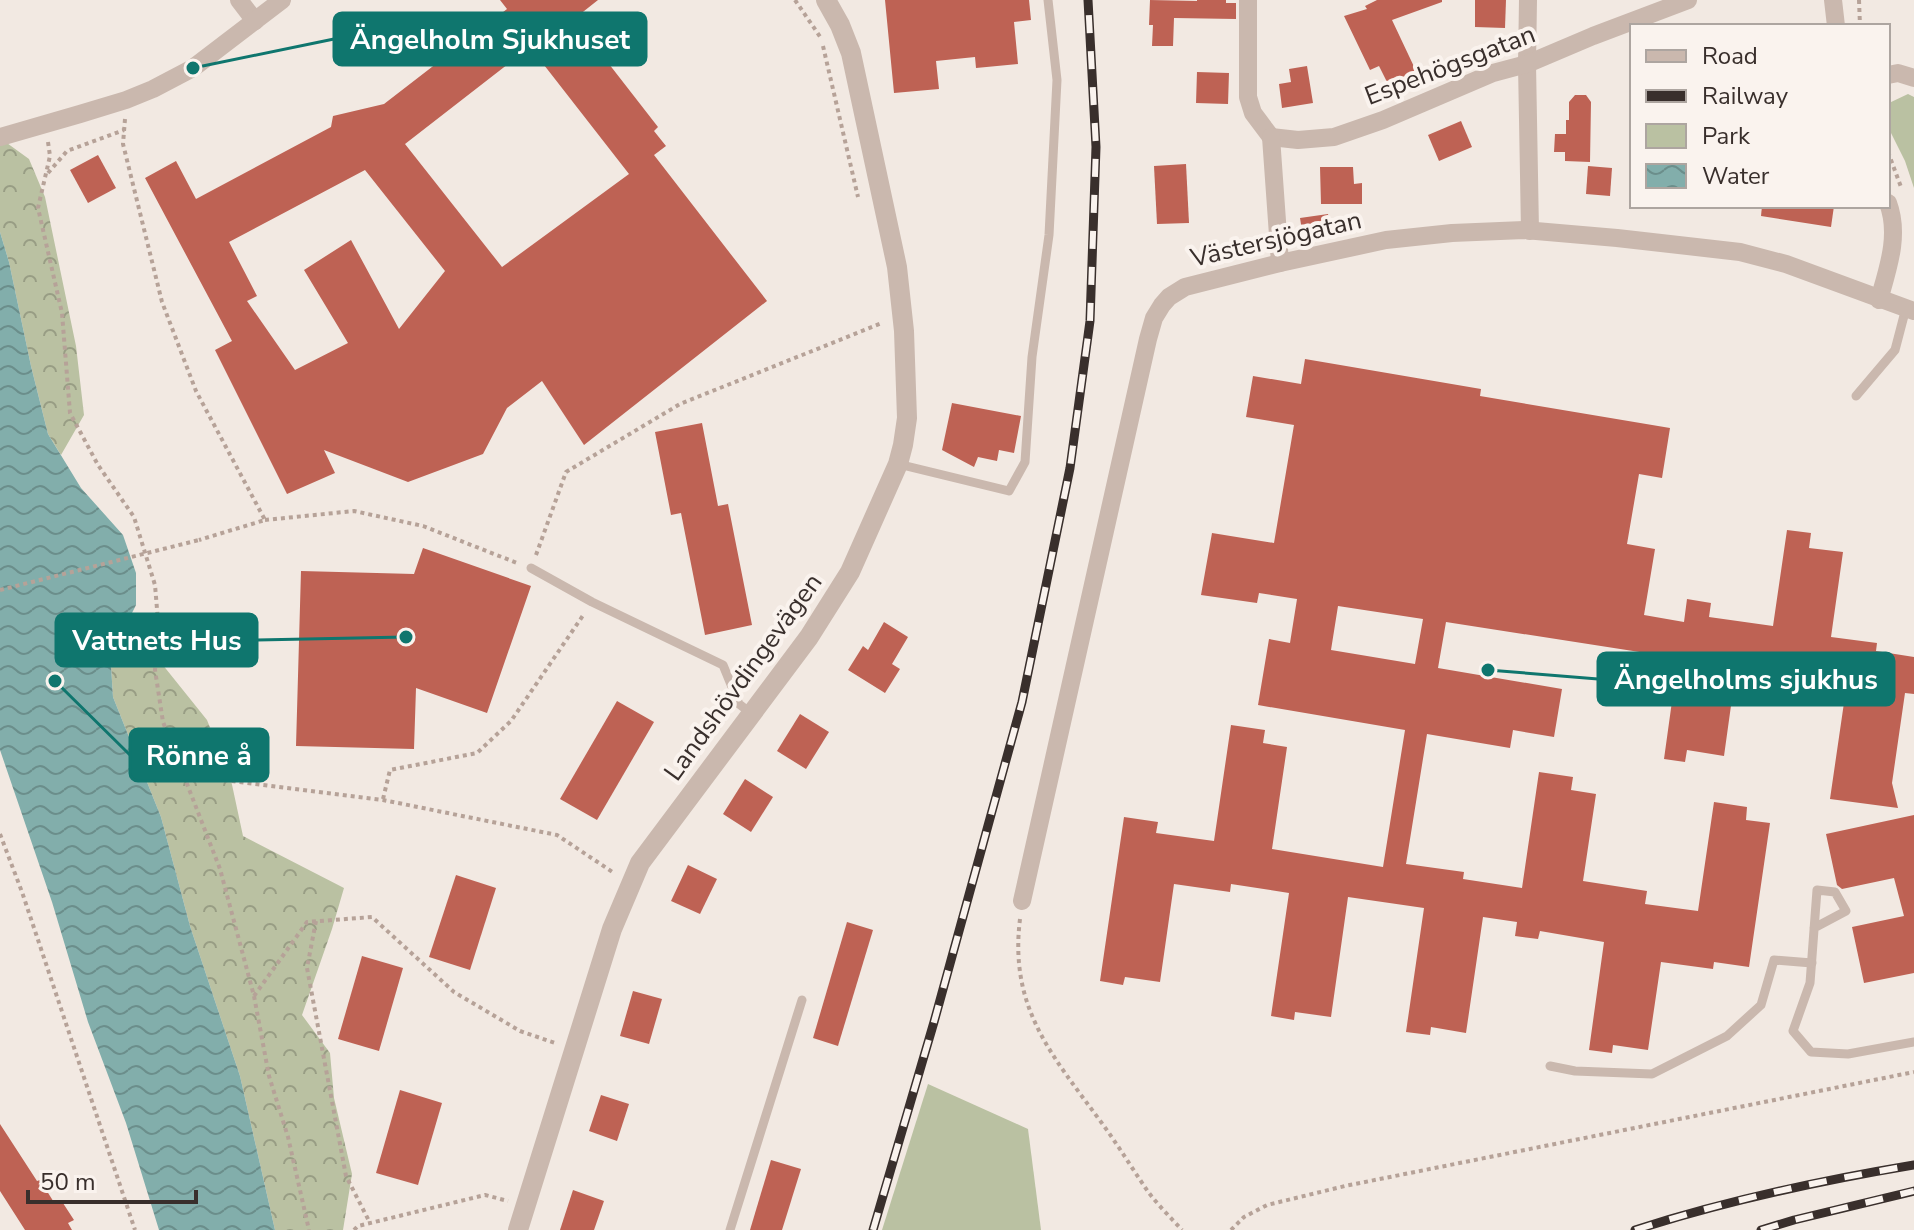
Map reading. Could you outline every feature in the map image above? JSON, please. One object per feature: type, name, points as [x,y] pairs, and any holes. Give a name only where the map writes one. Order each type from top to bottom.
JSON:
[{"type":"street","points":[[239,0],[255,21]]},
{"type":"street","points":[[0,137],[126,100],[153,89],[193,68],[282,0]]},
{"type":"street","name":"Landshövdingevägen","points":[[518,1230],[612,929],[640,863],[809,637],[850,572],[898,464],[907,418],[907,391],[897,267],[851,53],[826,0]]},
{"type":"street","points":[[1248,0],[1248,97],[1253,113],[1271,137],[1280,263]]},
{"type":"street","points":[[1528,0],[1530,231]]},
{"type":"street","name":"Espehögsgatan","points":[[1271,137],[1298,140],[1334,137],[1688,0]]},
{"type":"street","points":[[1833,0],[1836,24]]},
{"type":"street","points":[[1890,75],[1898,73],[1914,78]]},
{"type":"street","points":[[1879,300],[1894,238],[1890,208]]},
{"type":"street","name":"Västersjögatan","points":[[1022,901],[1154,318],[1169,297],[1185,287],[1213,278],[1386,240],[1452,233],[1530,231],[1740,252],[1786,264],[1910,309]]},
{"type":"lane","points":[[898,464],[1009,491],[1025,462],[1032,357],[1049,235],[1057,80],[1048,0]]},
{"type":"lane","points":[[1856,396],[1895,350],[1910,309]]},
{"type":"lane","points":[[531,568],[592,602],[723,665],[739,704],[752,714]]},
{"type":"lane","points":[[1814,928],[1846,911],[1835,892],[1817,890],[1814,928],[1812,963],[1810,983],[1793,1031],[1811,1052],[1848,1054],[1914,1042]]},
{"type":"lane","points":[[1550,1066],[1575,1071],[1652,1074],[1727,1036],[1761,1005],[1774,960],[1812,963]]},
{"type":"lane","points":[[730,1230],[802,1000]]},
{"type":"path","points":[[795,0],[822,40],[859,203]]},
{"type":"path","points":[[1859,0],[1860,24]]},
{"type":"path","points":[[126,100],[123,144],[162,302],[196,391],[265,520]]},
{"type":"path","points":[[46,175],[67,151],[124,130]]},
{"type":"path","points":[[49,142],[50,156],[38,208],[62,313],[70,413],[98,465],[134,517],[155,585],[158,621],[155,670],[163,722],[220,869],[254,996],[269,1076],[288,1137],[309,1230]]},
{"type":"path","points":[[0,590],[199,540],[265,520],[354,511],[423,526],[531,568],[566,472],[680,404],[886,321],[889,331]]},
{"type":"path","points":[[383,800],[390,770],[477,753],[511,721],[592,602]]},
{"type":"path","points":[[183,775],[383,800],[557,835],[616,874],[620,863]]},
{"type":"path","points":[[0,834],[135,1230]]},
{"type":"path","points":[[1022,901],[1018,970],[1024,999],[1037,1029],[1065,1076],[1102,1123],[1151,1196],[1182,1230]]},
{"type":"path","points":[[254,996],[307,922],[372,917],[454,992],[520,1031],[575,1049]]},
{"type":"path","points":[[316,921],[307,968],[346,1176],[370,1223]]},
{"type":"path","points":[[1231,1230],[1244,1217],[1267,1205],[1345,1186],[1914,1072]]},
{"type":"path","points":[[354,1230],[358,1226],[485,1195],[526,1206]]},
{"type":"green space","points":[[1908,94],[1914,97],[1914,188],[1890,131],[1890,103]]},
{"type":"green space","points":[[0,138],[29,159],[45,197],[76,346],[84,415],[61,455],[48,434],[0,232]]},
{"type":"green space","points":[[142,639],[207,720],[231,780],[243,836],[344,888],[302,1015],[330,1053],[334,1098],[352,1174],[343,1230],[275,1230],[240,1076],[190,926],[161,817],[113,697],[110,650]]},
{"type":"green space","points":[[928,1084],[1028,1129],[1041,1230],[882,1230]]},
{"type":"water","points":[[0,232],[48,434],[81,488],[123,535],[136,573],[136,605],[110,650],[113,697],[161,817],[190,926],[240,1076],[275,1230],[159,1230],[0,750]]},
{"type":"building","points":[[500,0],[598,0],[574,19],[658,127],[654,131],[666,146],[654,155],[767,301],[584,445],[542,381],[507,408],[483,454],[408,482],[324,450],[335,473],[287,494],[215,350],[232,341],[145,178],[176,161],[196,199],[331,127],[333,116],[384,104],[507,9]],"holes":[[[530,47],[629,174],[502,267],[405,144]],[[365,170],[445,271],[399,329],[351,240],[304,270],[348,343],[295,370],[247,301],[257,296],[229,242]]]},
{"type":"building","points":[[885,0],[1029,0],[1031,20],[1014,22],[1018,64],[976,68],[975,57],[936,61],[939,89],[894,93]]},
{"type":"building","points":[[1150,0],[1226,0],[1226,3],[1236,3],[1236,19],[1174,18],[1173,46],[1152,46]]},
{"type":"building","points":[[1377,0],[1442,0],[1392,20],[1417,73],[1389,86],[1379,66],[1370,70],[1344,16],[1367,9],[1365,6]]},
{"type":"building","points":[[1475,0],[1506,0],[1505,28],[1475,27]]},
{"type":"building","points":[[1307,66],[1313,103],[1282,108],[1279,84],[1291,82],[1289,69]]},
{"type":"building","points":[[1197,72],[1229,73],[1228,104],[1196,103]]},
{"type":"building","points":[[1575,95],[1586,95],[1591,102],[1590,162],[1565,161],[1565,152],[1554,152],[1555,134],[1566,134],[1569,102]]},
{"type":"building","points":[[1461,121],[1472,147],[1439,161],[1428,135]]},
{"type":"building","points":[[98,155],[116,188],[88,203],[70,170]]},
{"type":"building","points":[[1186,164],[1189,223],[1157,224],[1154,166]]},
{"type":"building","points":[[1588,166],[1612,168],[1610,196],[1586,194]]},
{"type":"building","points":[[1320,167],[1353,167],[1354,184],[1362,183],[1362,204],[1321,204]]},
{"type":"building","points":[[1762,208],[1834,208],[1831,227],[1761,216]]},
{"type":"building","points":[[1328,214],[1331,232],[1303,237],[1300,218]]},
{"type":"building","points":[[1305,359],[1481,389],[1480,396],[1670,428],[1662,478],[1639,474],[1627,544],[1655,549],[1644,615],[1684,622],[1687,599],[1711,603],[1709,617],[1773,626],[1787,530],[1811,533],[1809,548],[1843,552],[1831,637],[1877,643],[1876,651],[1914,657],[1914,694],[1905,693],[1892,783],[1898,808],[1830,799],[1846,689],[1787,681],[1785,692],[1734,684],[1724,756],[1687,750],[1685,762],[1664,759],[1678,658],[1446,622],[1438,668],[1562,689],[1554,737],[1513,730],[1510,748],[1427,734],[1406,864],[1464,872],[1463,879],[1522,888],[1539,772],[1573,777],[1571,790],[1596,794],[1583,881],[1647,891],[1645,904],[1698,911],[1714,802],[1747,807],[1746,820],[1770,823],[1749,967],[1714,962],[1713,969],[1661,962],[1648,1050],[1613,1045],[1612,1053],[1589,1050],[1604,942],[1540,931],[1538,939],[1515,936],[1517,922],[1483,917],[1466,1033],[1431,1027],[1430,1035],[1406,1032],[1424,908],[1348,897],[1331,1017],[1295,1012],[1294,1020],[1271,1016],[1289,893],[1231,884],[1230,892],[1174,884],[1160,982],[1125,977],[1123,985],[1100,981],[1124,817],[1158,822],[1156,833],[1214,841],[1231,725],[1265,730],[1263,743],[1287,747],[1272,849],[1383,867],[1405,730],[1258,705],[1269,639],[1290,643],[1297,599],[1259,593],[1257,603],[1201,595],[1212,533],[1274,543],[1294,425],[1246,417],[1253,376],[1301,384]],"holes":[[[1338,606],[1423,619],[1415,664],[1331,650]]]},
{"type":"building","points":[[952,403],[1021,416],[1014,453],[999,450],[997,461],[978,457],[974,467],[942,450]]},
{"type":"building","points":[[702,423],[718,506],[728,504],[752,625],[705,635],[681,513],[671,515],[655,432]]},
{"type":"building","points":[[423,548],[531,586],[487,713],[416,688],[414,749],[296,746],[301,571],[414,574]]},
{"type":"building","points":[[884,622],[908,637],[892,664],[900,669],[885,693],[848,670],[863,646],[868,650]]},
{"type":"building","points":[[617,701],[654,722],[597,820],[560,799]]},
{"type":"building","points":[[800,714],[829,732],[806,769],[777,751]]},
{"type":"building","points":[[745,779],[773,797],[751,832],[723,814]]},
{"type":"building","points":[[1914,815],[1914,973],[1864,983],[1852,927],[1904,916],[1894,878],[1842,889],[1837,885],[1826,834]]},
{"type":"building","points":[[688,865],[717,879],[700,914],[671,901]]},
{"type":"building","points":[[456,875],[496,888],[470,970],[429,957]]},
{"type":"building","points":[[847,922],[873,930],[838,1046],[813,1038]]},
{"type":"building","points":[[362,956],[403,968],[379,1051],[338,1039]]},
{"type":"building","points":[[633,991],[662,999],[649,1044],[620,1036]]},
{"type":"building","points":[[400,1090],[442,1103],[418,1185],[376,1173]]},
{"type":"building","points":[[601,1095],[629,1104],[617,1141],[589,1131]]},
{"type":"building","points":[[0,1124],[55,1204],[61,1200],[74,1220],[68,1223],[72,1230],[25,1230],[0,1191]]},
{"type":"building","points":[[771,1160],[801,1169],[782,1230],[750,1230]]},
{"type":"building","points":[[573,1190],[604,1201],[594,1230],[560,1230]]},
{"type":"railway","points":[[873,1230],[1022,702],[1070,468],[1090,321],[1096,147],[1088,0]]},
{"type":"railway","points":[[1635,1230],[1773,1192],[1914,1165]]},
{"type":"railway","points":[[1761,1230],[1914,1191]]},
{"type":"place","name":"Ängelholm Sjukhuset","points":[[193,68]]},
{"type":"place","name":"Vattnets Hus","points":[[406,637]]},
{"type":"place","name":"Ängelholms sjukhus","points":[[1488,670]]},
{"type":"place","name":"Rönne å","points":[[55,681]]}]
